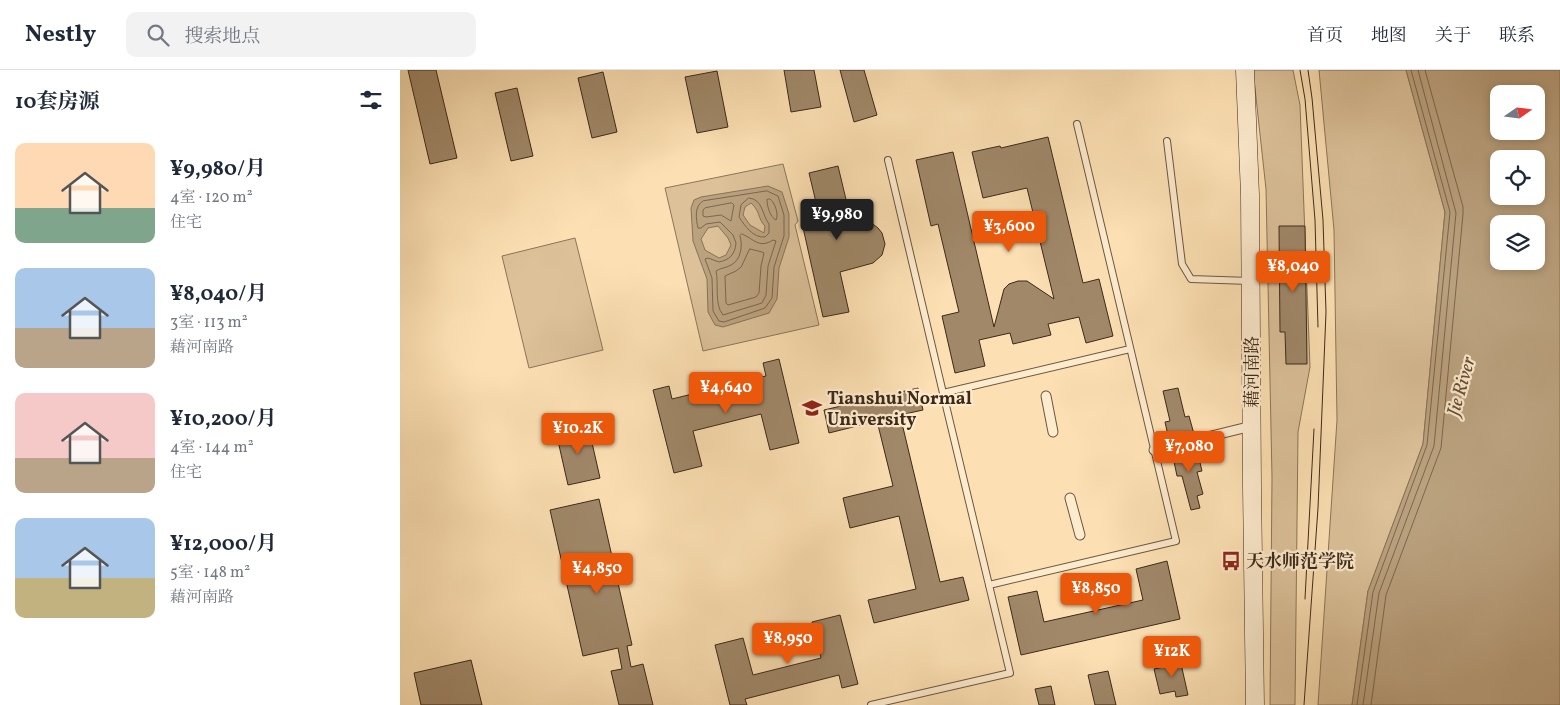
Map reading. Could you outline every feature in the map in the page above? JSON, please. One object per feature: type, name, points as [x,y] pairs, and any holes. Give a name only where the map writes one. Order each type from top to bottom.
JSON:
[{"type":"main road","name":"藉河南路","points":[[1245,70],[1250,195],[1255,705]]},
{"type":"street","points":[[1046,396],[1053,432]]},
{"type":"street","points":[[1154,450],[1252,426]]},
{"type":"street","points":[[1070,498],[1080,535]]},
{"type":"lane","points":[[989,585],[1176,541],[1077,124]]},
{"type":"lane","points":[[1167,141],[1182,264],[1186,272],[1191,280],[1251,281]]},
{"type":"lane","points":[[871,705],[1010,673],[888,160]]},
{"type":"lane","points":[[943,393],[1130,349]]},
{"type":"shaded area","points":[[1253,70],[1293,70],[1300,105],[1310,367],[1298,432],[1295,705],[1270,705],[1272,477],[1266,189]]},
{"type":"shaded area","points":[[1319,70],[1406,70],[1445,212],[1423,444],[1368,591],[1352,705],[1318,705],[1337,420],[1334,230]]},
{"type":"shaded area","points":[[783,164],[798,221],[795,225],[819,325],[703,351],[665,188]]},
{"type":"shaded area","points":[[575,238],[603,350],[529,368],[502,256]]},
{"type":"water","name":"Jie River","points":[[1406,70],[1560,70],[1560,705],[1352,705],[1368,591],[1423,444],[1445,212]]},
{"type":"water","points":[[768,186],[782,192],[789,214],[789,237],[779,268],[777,299],[769,313],[723,327],[715,325],[708,312],[707,279],[693,241],[691,208],[694,200],[701,197]],"holes":[[[751,203],[765,226],[764,233],[750,225],[743,215],[745,207]],[[718,226],[731,245],[726,255],[719,258],[705,250],[701,239],[708,228]]]},
{"type":"building","points":[[408,70],[436,70],[457,158],[430,164]]},
{"type":"building","points":[[784,70],[814,70],[821,107],[791,112]]},
{"type":"building","points":[[840,70],[864,70],[877,115],[854,122]]},
{"type":"building","points":[[717,71],[728,127],[697,133],[685,77]]},
{"type":"building","points":[[603,72],[617,132],[592,138],[578,78]]},
{"type":"building","points":[[517,88],[533,156],[511,161],[495,93]]},
{"type":"building","points":[[1048,137],[1083,283],[1099,279],[1113,336],[1086,343],[1079,317],[1048,324],[1051,335],[1013,344],[1010,333],[979,340],[985,366],[955,373],[942,316],[959,312],[938,224],[931,226],[916,160],[953,152],[994,327],[1004,289],[1009,284],[1027,281],[1054,299],[1027,188],[983,198],[972,152],[1000,146],[1001,148]]},
{"type":"building","points":[[838,166],[849,212],[862,216],[878,228],[882,233],[885,244],[882,255],[873,263],[840,272],[849,312],[823,317],[802,223],[820,219],[809,173]]},
{"type":"building","points":[[1279,226],[1305,226],[1307,364],[1286,364],[1285,332],[1280,332]]},
{"type":"building","points":[[779,359],[799,443],[770,450],[761,414],[693,431],[702,466],[674,473],[653,390],[669,386],[672,399],[766,376],[763,363]]},
{"type":"building","points":[[918,388],[923,410],[900,415],[940,582],[963,577],[969,600],[874,623],[868,600],[916,589],[899,516],[850,528],[843,498],[893,486],[877,421],[829,433],[824,410]]},
{"type":"building","points":[[1178,388],[1185,417],[1189,416],[1194,434],[1169,440],[1165,422],[1170,421],[1163,391]]},
{"type":"building","points":[[588,425],[600,478],[568,485],[556,432]]},
{"type":"building","points":[[1196,446],[1202,471],[1197,472],[1203,494],[1197,496],[1200,508],[1191,510],[1182,476],[1177,476],[1172,452]]},
{"type":"building","points":[[599,499],[632,645],[627,646],[631,667],[643,664],[653,705],[619,705],[611,671],[622,669],[618,648],[583,656],[550,510]]},
{"type":"building","points":[[1167,561],[1180,619],[1021,655],[1008,597],[1037,591],[1044,622],[1143,600],[1136,569]]},
{"type":"building","points":[[840,615],[858,684],[842,688],[839,675],[745,699],[747,705],[730,705],[715,645],[743,638],[753,675],[821,658],[812,622]]},
{"type":"building","points":[[1179,655],[1188,695],[1176,697],[1175,691],[1160,694],[1154,669],[1169,666],[1167,658]]},
{"type":"building","points":[[471,660],[482,705],[421,705],[414,673]]},
{"type":"building","points":[[1108,671],[1116,705],[1095,705],[1088,675]]},
{"type":"building","points":[[1051,686],[1055,705],[1039,705],[1035,689]]},
{"type":"tram line","points":[[1300,70],[1305,99],[1315,220],[1318,327]]},
{"type":"tram line","points":[[1304,705],[1318,508],[1326,312],[1323,220],[1308,70]]},
{"type":"tram line","points":[[1305,599],[1314,429]]},
{"type":"place","name":"Tianshui Normal University","points":[[812,408]]},
{"type":"place","name":"天水师范学院","points":[[1231,561]]}]
